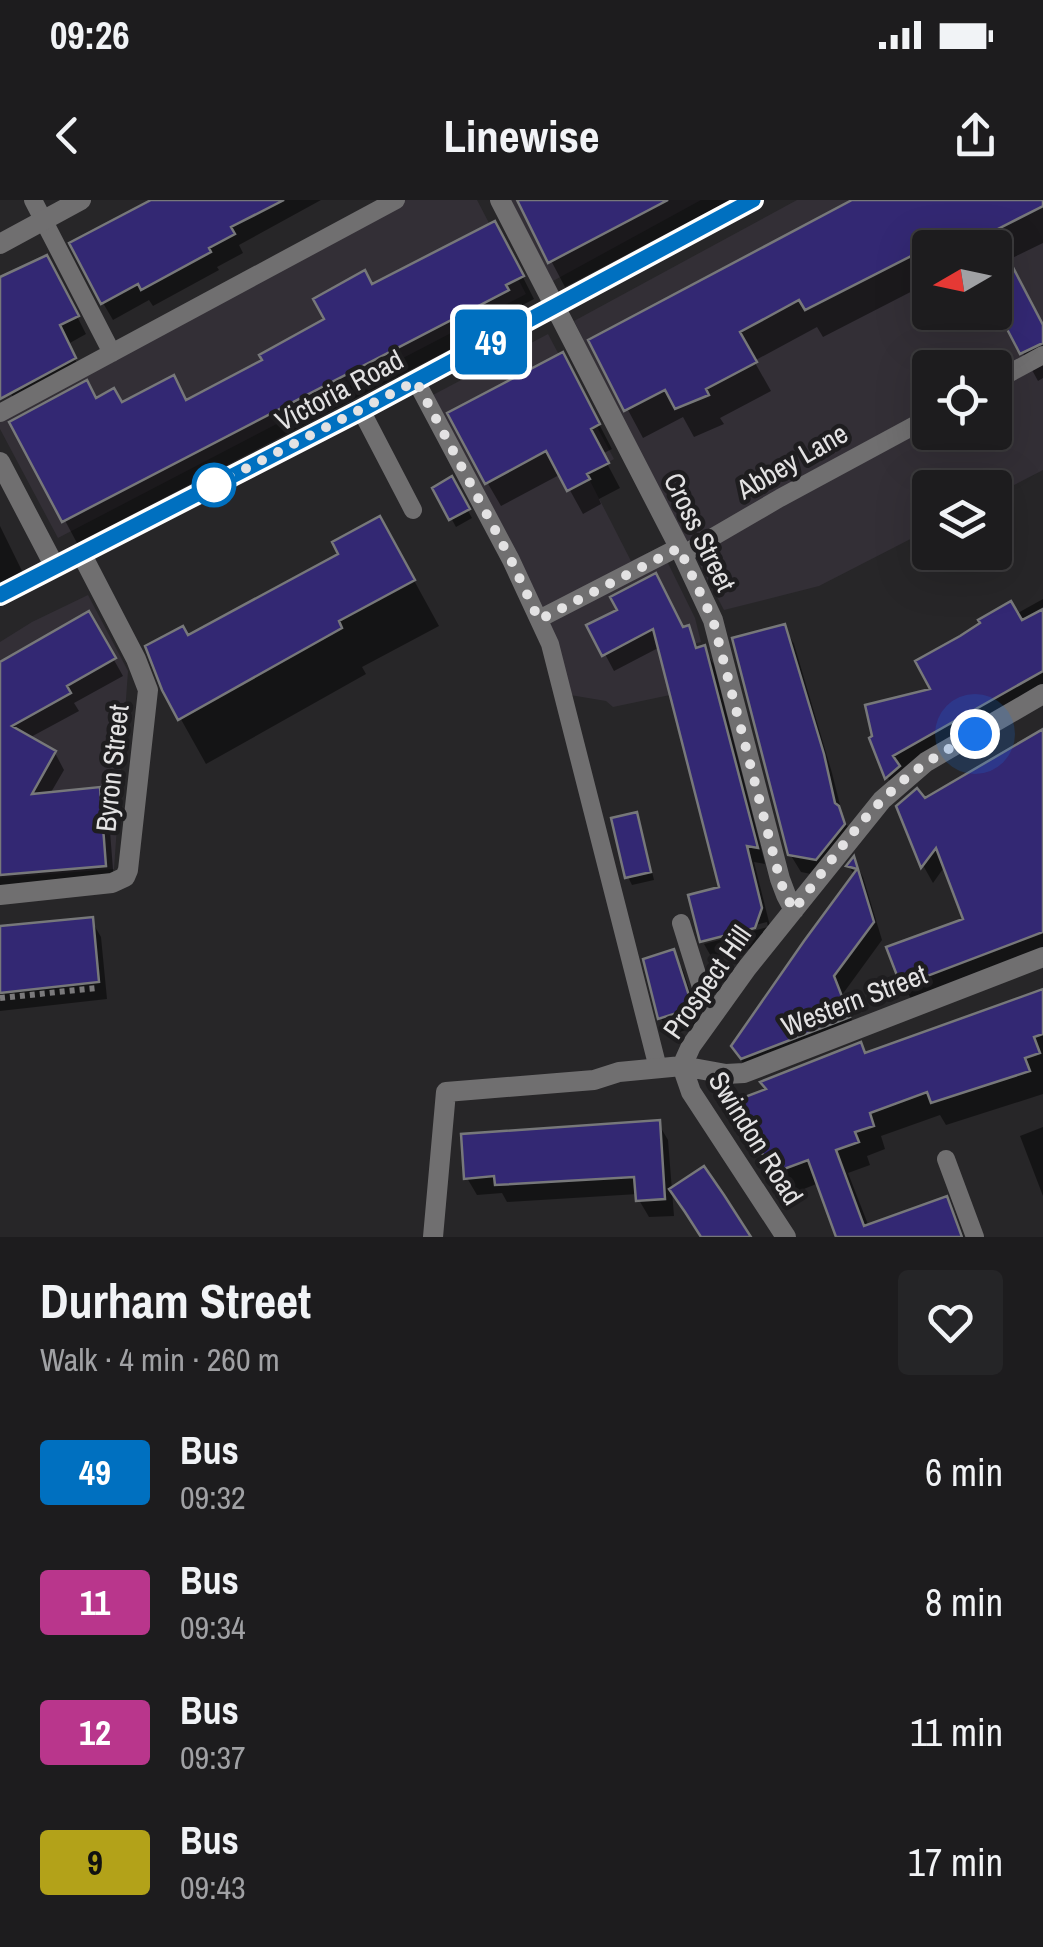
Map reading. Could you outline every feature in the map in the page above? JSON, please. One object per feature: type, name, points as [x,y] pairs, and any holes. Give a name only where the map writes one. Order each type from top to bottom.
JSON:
[{"type":"street","points":[[0,244],[81,200]]},
{"type":"street","name":"Cross Street","points":[[500,200],[713,620],[780,880],[794,910]]},
{"type":"street","name":"Victoria Road","points":[[0,596],[361,410],[753,200]]},
{"type":"street","points":[[0,462],[55,566]]},
{"type":"street","name":"Byron Street","points":[[0,896],[112,884],[125,877],[128,870],[147,684],[81,553]]},
{"type":"street","name":"Prospect Hill","points":[[682,1066],[691,1046],[747,968],[865,819],[896,787],[926,762],[1043,694]]},
{"type":"street","name":"Western Street","points":[[433,1237],[446,1092],[594,1080],[619,1072],[682,1066],[726,1074],[744,1073],[1043,957]]},
{"type":"street","name":"Swindon Road","points":[[682,1066],[691,1092],[786,1237]]},
{"type":"lane","points":[[33,200],[112,353]]},
{"type":"lane","points":[[0,413],[396,200]]},
{"type":"lane","points":[[1012,373],[1043,356]]},
{"type":"lane","points":[[416,381],[511,560],[550,644],[658,1068]]},
{"type":"lane","points":[[361,410],[412,510]]},
{"type":"lane","name":"Abbey Lane","points":[[539,620],[680,551],[912,426]]},
{"type":"lane","points":[[681,922],[714,1015]]},
{"type":"lane","points":[[946,1159],[974,1237]]},
{"type":"path","points":[[0,998],[97,988]]},
{"type":"shaded area","points":[[396,200],[477,200],[526,294],[58,538],[0,429],[0,413]]},
{"type":"shaded area","points":[[510,200],[701,200],[553,281]]},
{"type":"shaded area","points":[[797,200],[1043,200],[1043,470],[1012,486],[1012,470],[912,470],[912,538],[819,586],[724,610],[574,321]]},
{"type":"shaded area","points":[[548,334],[614,459],[587,475],[631,561],[660,547],[695,618],[701,642],[660,653],[670,695],[613,707],[606,701],[570,695],[431,396]]},
{"type":"shaded area","points":[[88,595],[128,671],[114,869],[0,878],[0,642]]},
{"type":"building","points":[[151,200],[284,200],[231,227],[235,234],[209,248],[211,252],[141,290],[138,284],[101,304],[69,243]]},
{"type":"building","points":[[517,200],[668,200],[548,263]]},
{"type":"building","points":[[852,200],[1043,200],[1043,206],[996,230],[912,230],[912,256],[805,310],[799,300],[740,332],[757,362],[706,389],[709,395],[675,409],[665,390],[624,411],[588,340]]},
{"type":"building","points":[[495,221],[524,276],[506,285],[509,290],[62,522],[9,422],[87,380],[96,398],[114,388],[122,402],[174,375],[186,400],[262,360],[259,355],[324,319],[313,299],[365,270],[372,284]]},
{"type":"building","points":[[47,255],[79,316],[60,325],[76,358],[0,399],[0,277]]},
{"type":"building","points":[[1012,266],[1043,325],[1043,343],[1020,354],[1008,330],[1012,330]]},
{"type":"building","points":[[563,352],[600,424],[591,429],[609,463],[587,474],[590,479],[567,491],[546,451],[485,484],[447,413]]},
{"type":"building","points":[[452,476],[470,509],[449,520],[432,488]]},
{"type":"building","points":[[380,516],[415,580],[339,621],[342,628],[178,720],[145,646],[183,626],[188,635],[338,554],[332,542]]},
{"type":"building","points":[[656,573],[683,627],[689,625],[696,648],[705,645],[758,848],[747,846],[762,908],[755,928],[700,942],[688,895],[719,887],[653,629],[602,656],[586,625],[617,610],[610,597]]},
{"type":"building","points":[[1011,601],[1022,620],[1043,609],[1043,671],[893,756],[900,766],[885,779],[869,738],[872,736],[865,705],[930,689],[915,661]]},
{"type":"building","points":[[89,611],[116,658],[67,686],[71,693],[12,726],[56,751],[32,794],[100,787],[106,866],[0,875],[0,662]]},
{"type":"building","points":[[785,624],[835,803],[845,824],[816,860],[788,855],[732,638]]},
{"type":"building","points":[[1043,729],[1043,932],[901,986],[886,947],[963,919],[936,848],[921,868],[896,806],[917,788],[925,798]]},
{"type":"building","points":[[637,812],[651,872],[625,878],[611,818]]},
{"type":"building","points":[[854,856],[874,922],[834,976],[850,1017],[741,1059],[731,1046],[857,869],[846,866]]},
{"type":"building","points":[[93,917],[99,982],[0,993],[0,926]]},
{"type":"building","points":[[674,949],[693,1008],[658,1019],[643,959]]},
{"type":"building","points":[[1043,989],[1043,1034],[1034,1037],[1040,1053],[1025,1058],[1030,1071],[931,1103],[927,1092],[870,1113],[874,1126],[855,1132],[859,1142],[836,1150],[864,1226],[947,1196],[962,1237],[836,1237],[808,1160],[776,1172],[735,1117],[737,1100],[766,1089],[760,1082],[861,1042],[865,1053]]},
{"type":"building","points":[[660,1120],[665,1199],[636,1201],[634,1177],[495,1185],[494,1176],[464,1179],[461,1134]]},
{"type":"building","points":[[704,1166],[751,1237],[701,1237],[669,1189]]},
{"type":"bus line","name":"49","points":[[0,595],[486,345],[753,200]]},
{"type":"route","points":[[214,485],[416,381],[539,620],[679,548],[713,620],[780,880],[794,910],[865,819],[896,787],[926,762],[975,734]]}]
